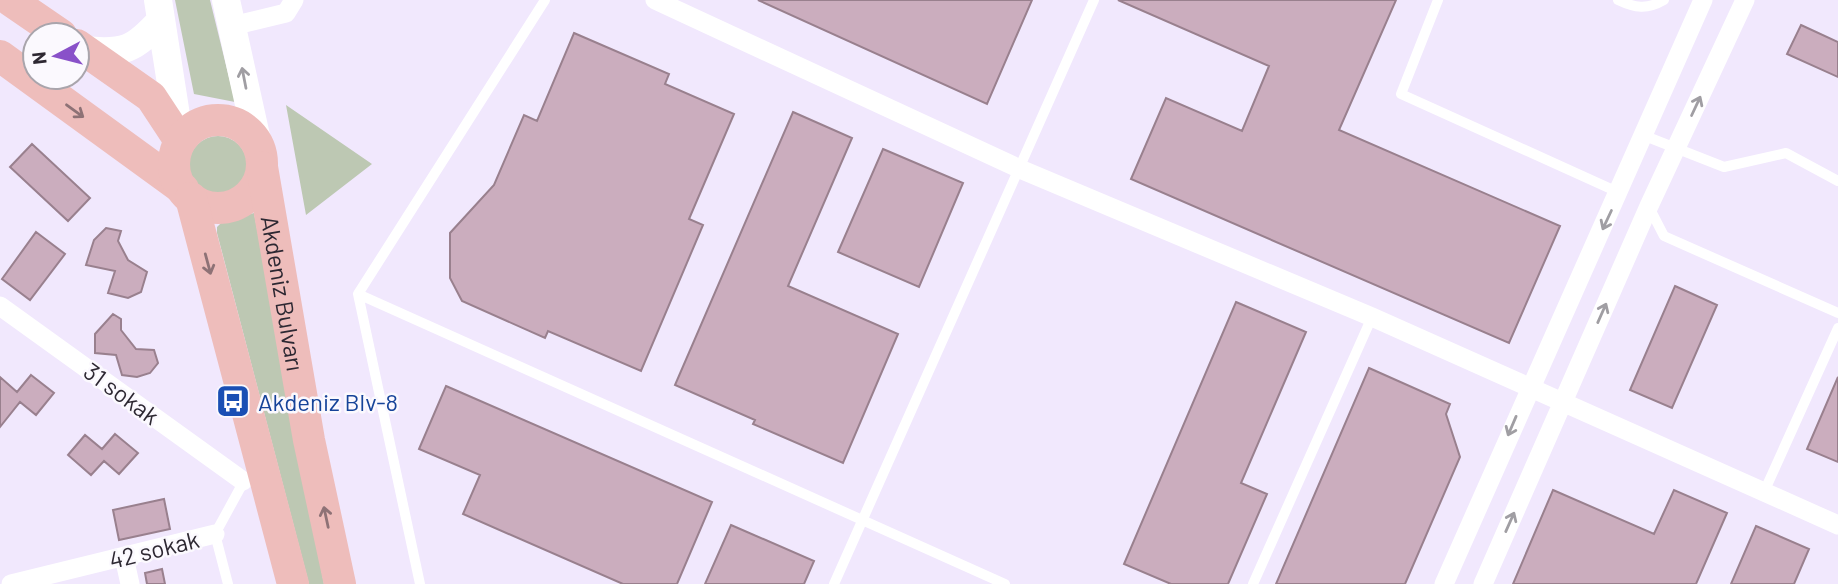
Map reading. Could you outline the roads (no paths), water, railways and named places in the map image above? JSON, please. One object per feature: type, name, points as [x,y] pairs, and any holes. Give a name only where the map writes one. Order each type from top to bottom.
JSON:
[{"type":"main road","points":[[10,0],[41,21]]},
{"type":"main road","points":[[91,48],[112,52],[127,50],[143,40],[160,10]]},
{"type":"main road","points":[[160,10],[180,141],[175,166],[187,194],[252,469],[293,584]]},
{"type":"main road","name":"Akdeniz Bulvarı","points":[[229,13],[260,156],[309,440],[340,584]]},
{"type":"main road","points":[[0,56],[187,194],[210,207],[237,203],[256,187],[260,156],[245,129],[226,121],[196,126],[180,141]]},
{"type":"main road","points":[[91,56],[151,97],[180,141]]},
{"type":"street","points":[[229,13],[286,13],[294,0]]},
{"type":"street","points":[[655,0],[1020,169],[1372,317],[1838,525]]},
{"type":"street","points":[[1444,584],[1529,387],[1620,192],[1703,0]]},
{"type":"street","points":[[1483,584],[1649,206],[1745,0]]},
{"type":"street","points":[[1620,192],[1649,206]]},
{"type":"street","name":"31 sokak","points":[[0,306],[252,469]]},
{"type":"street","name":"42 sokak","points":[[11,584],[215,534]]},
{"type":"street","points":[[124,557],[130,584]]},
{"type":"lane","points":[[420,584],[358,294],[545,0]]},
{"type":"lane","points":[[834,584],[1094,0]]},
{"type":"lane","points":[[1438,0],[1401,94],[1620,192]]},
{"type":"lane","points":[[1618,0],[1634,7],[1652,7],[1664,0]]},
{"type":"lane","points":[[1645,136],[1724,167],[1786,153],[1838,181]]},
{"type":"lane","points":[[1649,206],[1664,236],[1838,313]]},
{"type":"lane","points":[[358,294],[1005,584]]},
{"type":"lane","points":[[1253,584],[1372,317]]},
{"type":"lane","points":[[1764,492],[1838,328]]},
{"type":"lane","points":[[228,584],[215,534],[252,469]]},
{"type":"place","name":"Akdeniz Blv-8","points":[[233,401]]}]
